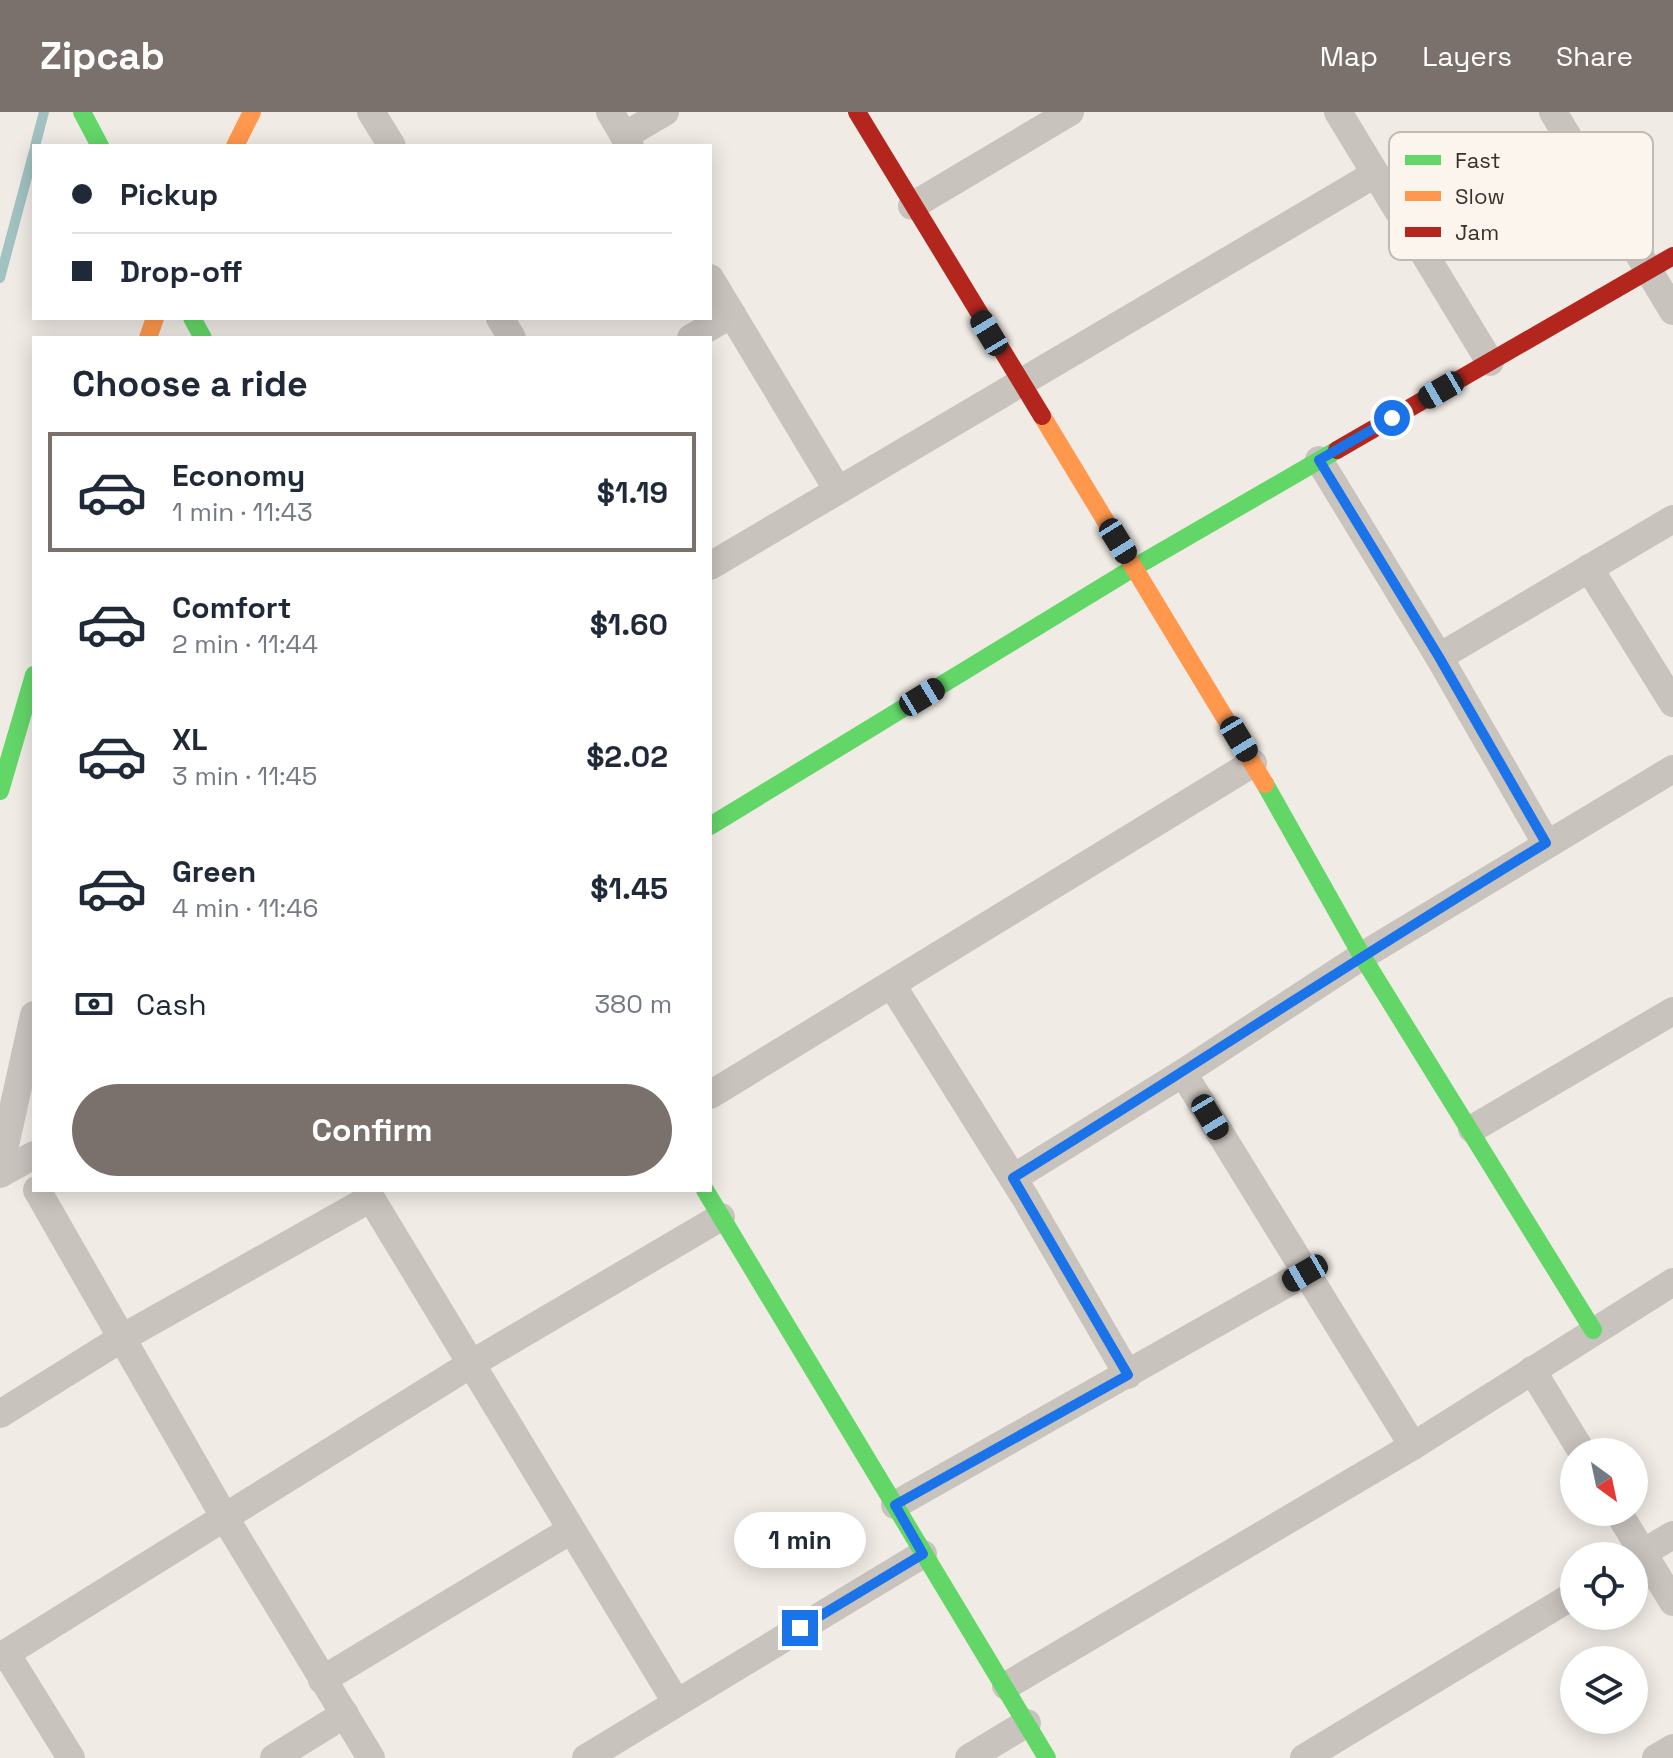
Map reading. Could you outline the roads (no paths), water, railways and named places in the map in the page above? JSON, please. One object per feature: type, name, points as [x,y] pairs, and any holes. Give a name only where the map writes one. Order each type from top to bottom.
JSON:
[{"type":"street","points":[[82,112],[99,144]]},
{"type":"street","points":[[236,144],[252,112]]},
{"type":"street","points":[[371,112],[391,144]]},
{"type":"street","points":[[610,112],[627,141],[665,112]]},
{"type":"street","points":[[857,112],[1253,763],[1362,956],[1472,1129],[1593,1330]]},
{"type":"street","points":[[912,206],[1070,112]]},
{"type":"street","points":[[1338,112],[1389,197]]},
{"type":"street","points":[[1553,112],[1565,132]]},
{"type":"street","points":[[712,565],[1375,174]]},
{"type":"street","points":[[712,825],[1135,567],[1647,268],[1673,256]]},
{"type":"street","points":[[1428,260],[1490,362]]},
{"type":"street","points":[[1642,260],[1673,311]]},
{"type":"street","points":[[712,281],[837,489]]},
{"type":"street","points":[[694,336],[732,314]]},
{"type":"street","points":[[1319,460],[1439,657],[1546,843]]},
{"type":"street","points":[[1439,657],[1673,519]]},
{"type":"street","points":[[1589,568],[1673,703]]},
{"type":"street","points":[[0,791],[32,682]]},
{"type":"street","points":[[712,1094],[1253,763]]},
{"type":"street","points":[[1013,1178],[1183,1073],[1362,956],[1673,769]]},
{"type":"street","points":[[892,985],[1013,1178],[1128,1375]]},
{"type":"street","points":[[1472,1129],[1673,1011]]},
{"type":"street","points":[[18,1169],[32,1034]]},
{"type":"street","points":[[1183,1073],[1413,1446]]},
{"type":"street","points":[[38,1192],[225,1518],[371,1758]]},
{"type":"street","points":[[706,1192],[1047,1758]]},
{"type":"street","points":[[0,1414],[122,1338],[368,1194],[676,1702]]},
{"type":"street","points":[[71,1758],[3,1655],[471,1364],[721,1217]]},
{"type":"street","points":[[895,1505],[1305,1273]]},
{"type":"street","points":[[1006,1686],[1413,1446],[1673,1282]]},
{"type":"street","points":[[1532,1370],[1573,1438]]},
{"type":"street","points":[[322,1680],[571,1530]]},
{"type":"street","points":[[1648,1550],[1673,1535]]},
{"type":"street","points":[[586,1758],[923,1554]]},
{"type":"street","points":[[1648,1569],[1673,1602]]},
{"type":"street","points":[[1304,1758],[1560,1603]]},
{"type":"street","points":[[274,1758],[345,1714]]},
{"type":"street","points":[[969,1758],[1027,1723]]},
{"type":"street","points":[[1656,1758],[1673,1748]]},
{"type":"waterway","points":[[36,144],[44,112]]},
{"type":"waterway","points":[[0,278],[32,158]]}]
